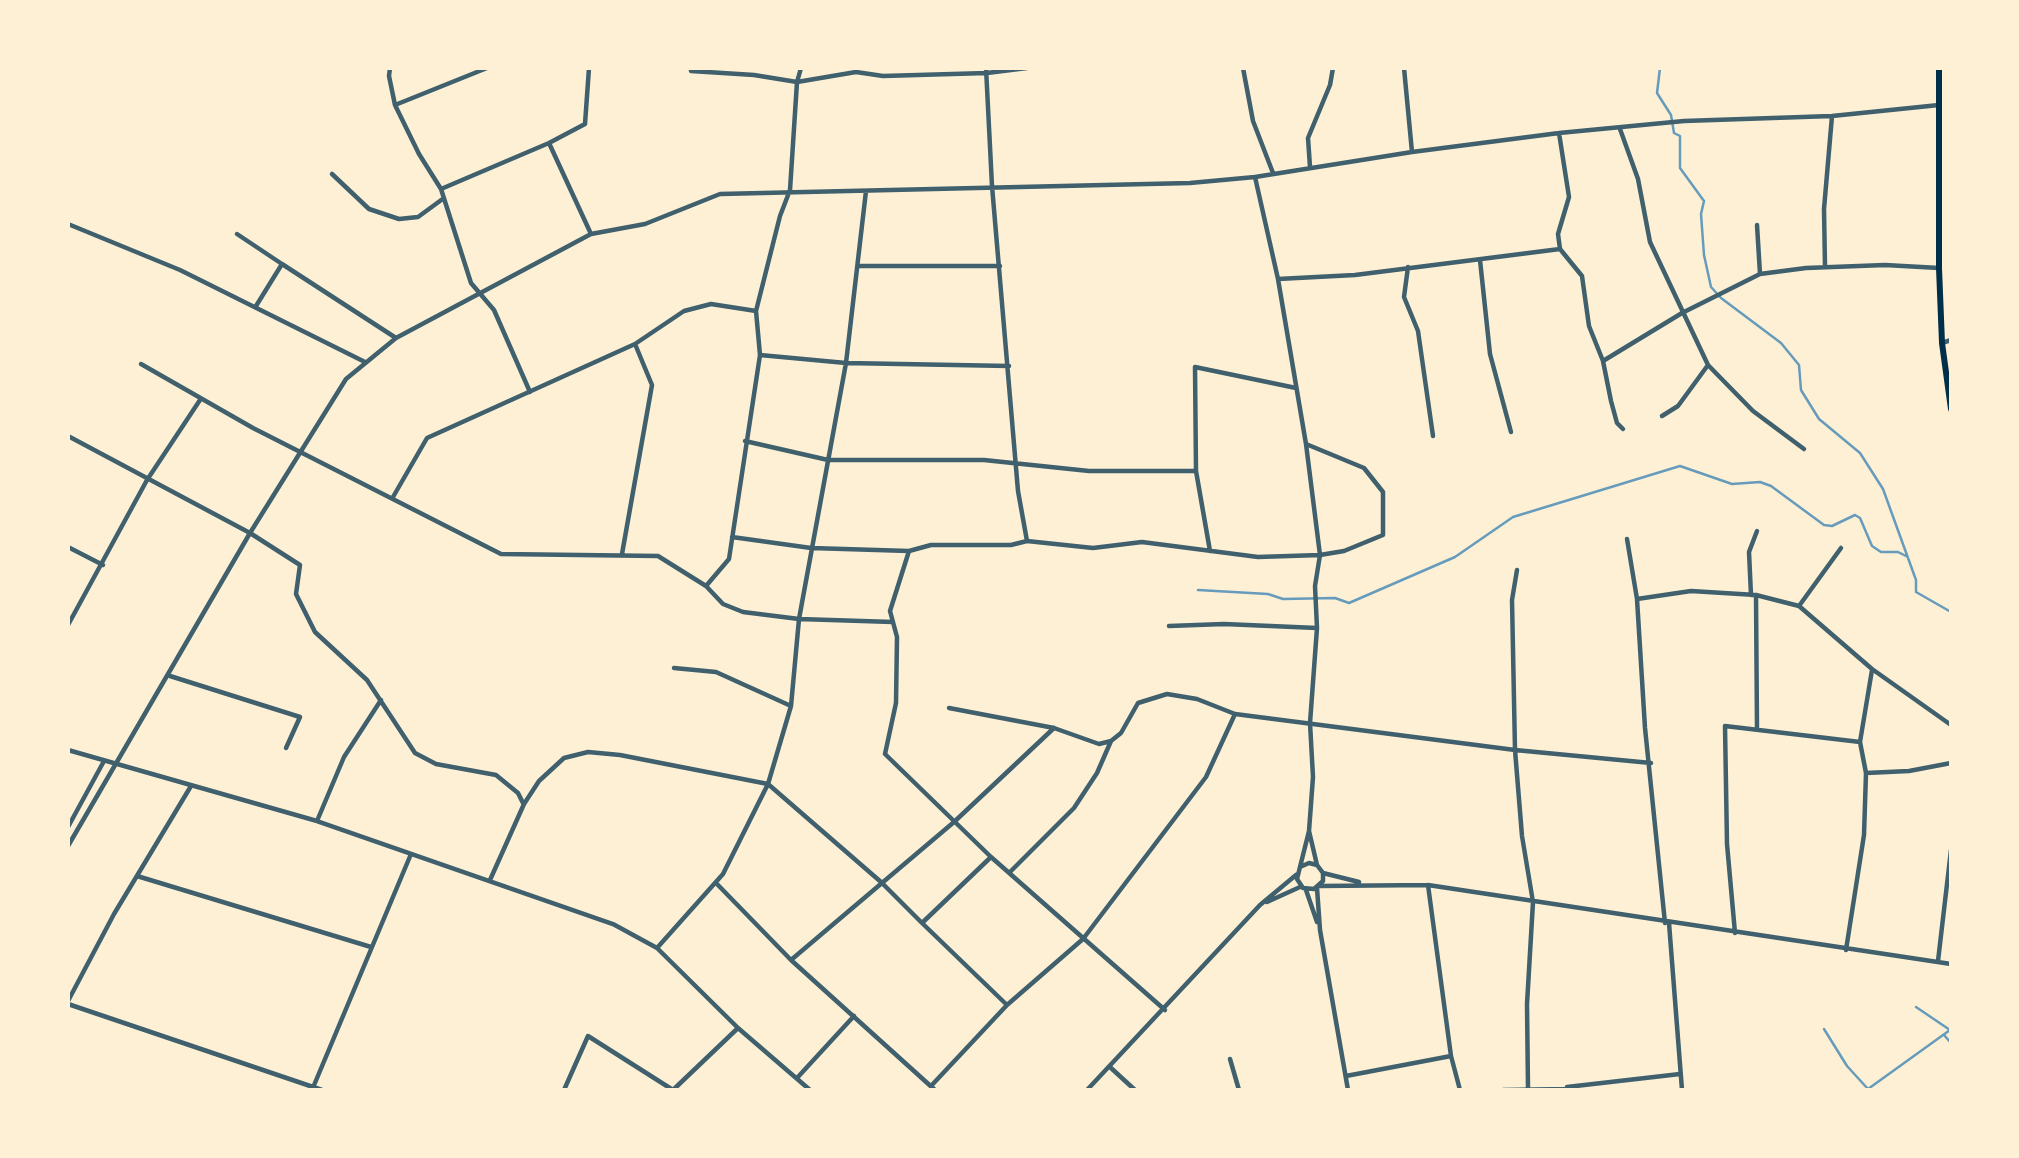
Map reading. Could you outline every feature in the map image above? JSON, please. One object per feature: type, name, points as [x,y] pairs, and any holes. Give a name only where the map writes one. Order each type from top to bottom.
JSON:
[{"type":"main road","points":[[1940,68],[1939,268],[1942,343],[1951,409]]},
{"type":"street","points":[[390,68],[395,105],[419,154],[441,189],[471,283],[494,310],[530,392]]},
{"type":"street","points":[[395,105],[487,68]]},
{"type":"street","points":[[441,189],[549,143],[585,124],[589,68]]},
{"type":"street","points":[[691,68],[691,71],[754,75],[797,82],[856,72],[883,76],[1027,68]]},
{"type":"street","points":[[706,586],[729,559],[760,355],[756,312],[780,216],[790,190],[797,82],[801,68]]},
{"type":"street","points":[[1242,68],[1253,121],[1273,173]]},
{"type":"street","points":[[1310,167],[1308,138],[1330,85],[1333,68]]},
{"type":"street","points":[[1404,68],[1412,152]]},
{"type":"street","points":[[987,71],[992,186],[1016,466],[1027,541]]},
{"type":"street","points":[[68,846],[170,676],[250,533],[346,379],[396,338],[480,295],[545,256],[591,234],[645,224],[720,194],[790,190],[866,191],[1189,183],[1255,177],[1412,152],[1684,121],[1832,116],[1939,105]]},
{"type":"street","points":[[1825,267],[1824,209],[1832,116]]},
{"type":"street","points":[[1620,129],[1638,179],[1650,242],[1708,365],[1753,411],[1804,449]]},
{"type":"street","points":[[1559,134],[1569,197],[1558,234],[1560,249],[1582,276],[1589,326],[1603,361],[1614,412],[1623,429]]},
{"type":"street","points":[[549,143],[591,234]]},
{"type":"street","points":[[332,174],[369,209],[400,219],[418,217],[444,198]]},
{"type":"street","points":[[1087,1090],[1165,1010],[1259,905],[1296,875],[1308,831],[1314,777],[1310,723],[1317,628],[1315,586],[1320,555],[1306,444],[1278,279],[1255,177]]},
{"type":"street","points":[[657,948],[717,884],[768,784],[791,706],[799,619],[846,363],[866,191]]},
{"type":"street","points":[[68,224],[169,265],[365,362]]},
{"type":"street","points":[[1756,225],[1760,274]]},
{"type":"street","points":[[237,234],[396,338]]},
{"type":"street","points":[[1278,279],[1355,275],[1560,249]]},
{"type":"street","points":[[1480,260],[1490,354],[1511,432]]},
{"type":"street","points":[[256,306],[282,264]]},
{"type":"street","points":[[1603,361],[1682,313],[1760,274],[1825,267],[1885,265],[1939,268]]},
{"type":"street","points":[[858,266],[1000,266]]},
{"type":"street","points":[[1408,267],[1404,297],[1418,331],[1433,436]]},
{"type":"street","points":[[393,497],[427,438],[635,344],[684,310],[711,304],[756,312]]},
{"type":"street","points":[[1942,343],[1951,340]]},
{"type":"street","points":[[622,554],[652,385],[635,344]]},
{"type":"street","points":[[760,355],[846,363],[1009,366]]},
{"type":"street","points":[[141,364],[200,400],[501,554],[658,556],[706,586],[723,604],[743,612],[799,619],[893,622]]},
{"type":"street","points":[[1662,416],[1678,406],[1708,365]]},
{"type":"street","points":[[1210,551],[1196,471],[1195,367],[1296,388]]},
{"type":"street","points":[[68,625],[147,480],[200,400]]},
{"type":"street","points":[[68,436],[250,533],[300,565],[296,594],[315,632],[367,680],[415,753],[436,764],[496,775],[518,793],[524,804]]},
{"type":"street","points":[[745,440],[828,460],[984,460],[1016,466],[1089,471],[1196,471]]},
{"type":"street","points":[[732,537],[811,548],[909,551],[932,545],[1011,545],[1027,541],[1093,548],[1142,542],[1258,556],[1320,555],[1344,551],[1383,536],[1383,492],[1364,468],[1306,444]]},
{"type":"street","points":[[1757,531],[1749,552],[1754,595],[1757,729]]},
{"type":"street","points":[[1627,539],[1637,599],[1644,728],[1651,763],[1682,1090]]},
{"type":"street","points":[[68,547],[103,565]]},
{"type":"street","points":[[1799,607],[1841,548]]},
{"type":"street","points":[[909,551],[890,611],[897,637],[896,703],[885,754],[992,857],[1165,1010]]},
{"type":"street","points":[[1517,570],[1512,600],[1515,750],[1522,836],[1533,902],[1527,1004],[1528,1089]]},
{"type":"street","points":[[1637,599],[1691,591],[1754,595],[1799,607],[1872,669],[1951,725]]},
{"type":"street","points":[[1169,626],[1224,624],[1317,628]]},
{"type":"street","points":[[674,668],[716,672],[791,706]]},
{"type":"street","points":[[1846,950],[1864,835],[1866,773],[1860,742],[1872,669]]},
{"type":"street","points":[[170,676],[300,717],[286,748]]},
{"type":"street","points":[[949,708],[1054,728],[1099,744],[1111,741],[1121,733],[1138,704],[1167,694],[1197,699],[1235,714],[1515,750],[1651,763]]},
{"type":"street","points":[[317,821],[344,757],[381,700]]},
{"type":"street","points":[[717,884],[791,960],[933,1088],[1007,1005],[1083,939],[1206,777],[1235,714]]},
{"type":"street","points":[[1735,933],[1727,844],[1724,726],[1860,742]]},
{"type":"street","points":[[791,960],[954,822],[1054,728]]},
{"type":"street","points":[[1010,872],[1074,808],[1097,773],[1111,741]]},
{"type":"street","points":[[68,750],[317,821],[614,924],[657,948],[738,1028],[810,1090]]},
{"type":"street","points":[[490,880],[524,804],[539,781],[564,758],[588,752],[620,755],[768,784],[881,882],[1007,1005]]},
{"type":"street","points":[[68,827],[104,761]]},
{"type":"street","points":[[1866,773],[1909,771],[1951,763]]},
{"type":"street","points":[[191,786],[137,876],[68,1003],[322,1090]]},
{"type":"street","points":[[1308,831],[1317,866],[1323,873],[1366,884]]},
{"type":"street","points":[[1938,961],[1951,850]]},
{"type":"street","points":[[313,1088],[411,854]]},
{"type":"street","points":[[922,923],[992,857]]},
{"type":"street","points":[[1300,867],[1308,863],[1317,866]]},
{"type":"street","points":[[1323,873],[1318,887],[1320,930],[1348,1090]]},
{"type":"street","points":[[1296,875],[1304,888],[1320,930]]},
{"type":"street","points":[[137,876],[371,947]]},
{"type":"street","points":[[1259,905],[1304,888],[1366,884],[1428,885],[1951,964]]},
{"type":"street","points":[[1428,885],[1451,1056],[1460,1090]]},
{"type":"street","points":[[797,1078],[854,1016]]},
{"type":"street","points":[[564,1090],[588,1036],[673,1090],[738,1028]]},
{"type":"street","points":[[1346,1076],[1451,1056]]},
{"type":"street","points":[[1230,1059],[1240,1090]]},
{"type":"street","points":[[1111,1068],[1135,1090]]},
{"type":"street","points":[[1503,1090],[1567,1088],[1680,1074]]},
{"type":"waterway","points":[[1660,68],[1657,93],[1671,115],[1674,133],[1680,136],[1680,168],[1704,201],[1701,214],[1704,255],[1711,287],[1721,298],[1781,343],[1799,365],[1801,390],[1819,419],[1860,453],[1883,489],[1916,580],[1916,592],[1951,612]]},
{"type":"waterway","points":[[1198,590],[1268,594],[1283,599],[1335,598],[1349,603],[1455,557],[1513,517],[1680,466],[1732,484],[1760,482],[1771,486],[1824,525],[1832,526],[1855,515],[1860,518],[1872,546],[1881,552],[1898,552],[1906,556]]},
{"type":"waterway","points":[[1824,1029],[1847,1066],[1868,1089],[1950,1030],[1916,1007]]},
{"type":"waterway","points":[[1944,1035],[1951,1043]]}]
